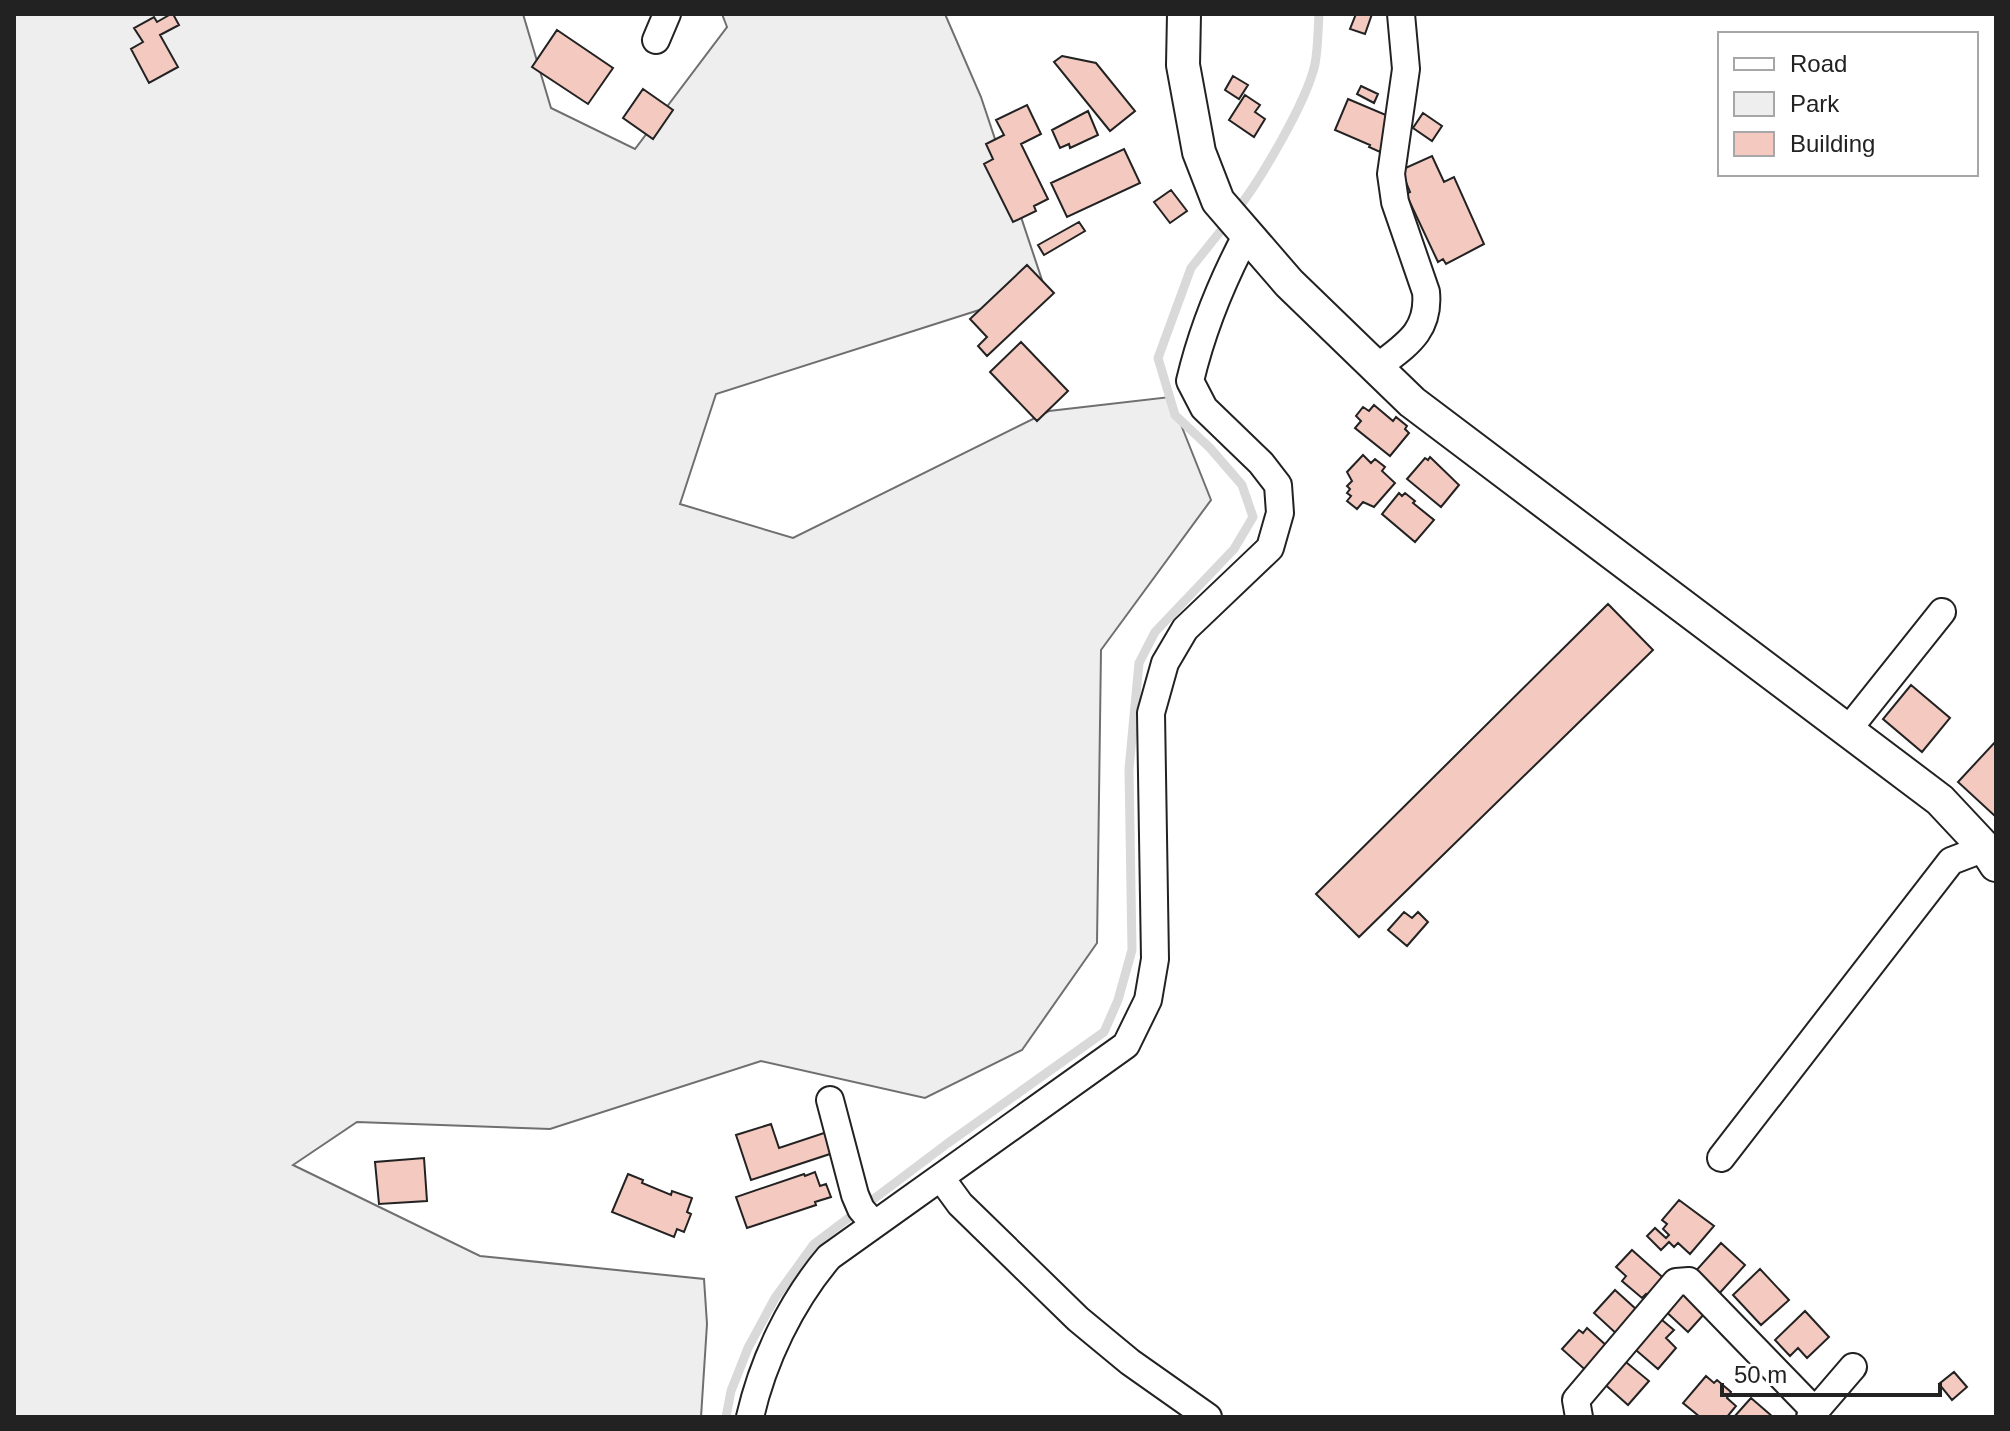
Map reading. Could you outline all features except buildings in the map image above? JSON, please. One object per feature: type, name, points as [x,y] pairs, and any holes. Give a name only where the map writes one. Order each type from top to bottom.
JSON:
[{"type":"street","points":[[656,40],[667,14]]},
{"type":"street","points":[[1184,14],[1183,65],[1199,152],[1233,218],[1289,283],[1375,369],[1424,412],[1940,800],[1990,856]]},
{"type":"street","points":[[1375,369],[1412,339],[1425,319],[1427,305],[1426,292],[1395,202],[1391,174],[1406,69],[1401,14]]},
{"type":"street","points":[[750,1417],[763,1372],[781,1331],[809,1280],[829,1257],[1126,1045],[1148,1000],[1155,959],[1151,713],[1161,675],[1185,629],[1270,548],[1280,513],[1278,485],[1261,463],[1204,408],[1190,381],[1203,332],[1228,270],[1233,218]]},
{"type":"street","points":[[1847,731],[1942,612]]},
{"type":"street","points":[[1721,1158],[1951,861],[1990,856]]},
{"type":"street","points":[[830,1100],[855,1195],[861,1209],[874,1224]]},
{"type":"street","points":[[941,1178],[960,1204],[1078,1319],[1130,1362],[1208,1417]]},
{"type":"street","points":[[1579,1417],[1576,1400],[1676,1282],[1689,1281],[1812,1414],[1853,1367]]},
{"type":"green space","points":[[14,14],[523,14],[551,108],[635,149],[727,27],[722,14],[945,14],[981,97],[1045,289],[716,394],[680,504],[793,538],[1049,411],[1170,397],[1211,500],[1101,650],[1097,943],[1022,1050],[925,1098],[761,1061],[550,1129],[357,1122],[293,1165],[480,1256],[704,1279],[707,1324],[701,1417],[14,1417]]},
{"type":"waterway","points":[[1236,211],[1269,161],[1303,98],[1315,64],[1319,14]]},
{"type":"waterway","points":[[726,1417],[731,1391],[748,1348],[775,1298],[814,1244],[948,1143],[1104,1032],[1118,1000],[1132,950],[1129,769],[1139,663],[1155,632],[1234,549],[1253,517],[1242,485],[1210,448],[1175,415],[1158,358],[1191,268],[1227,223]]}]
